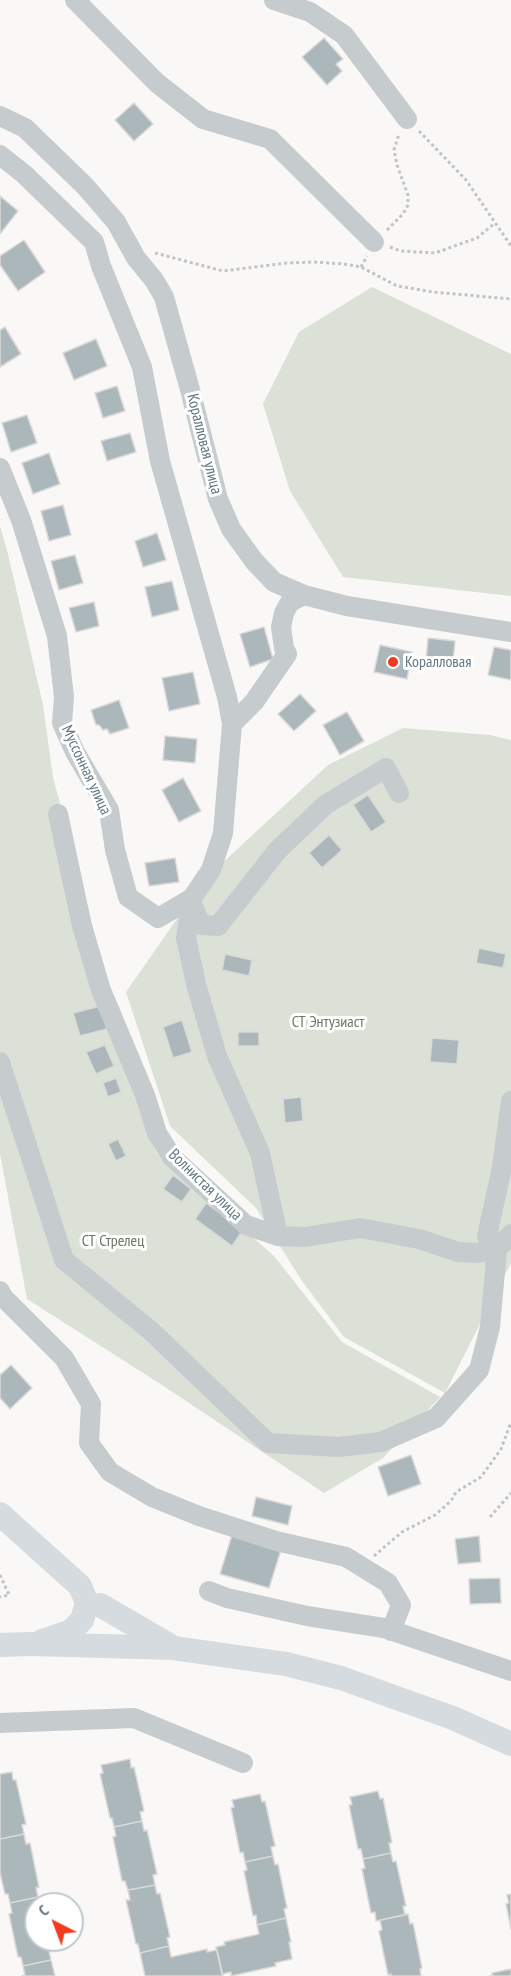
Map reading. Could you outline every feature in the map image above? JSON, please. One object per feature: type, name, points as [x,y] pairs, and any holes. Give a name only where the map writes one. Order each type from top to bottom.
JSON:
[{"type":"main road","points":[[0,1514],[80,1586],[87,1603],[82,1620],[70,1631],[31,1644]]},
{"type":"main road","points":[[100,1605],[113,1628],[114,1646]]},
{"type":"main road","points":[[100,1605],[174,1648]]},
{"type":"main road","points":[[0,1645],[174,1648],[286,1664],[341,1678],[453,1718],[511,1744]]},
{"type":"street","points":[[75,0],[157,83],[203,119],[270,139],[374,242]]},
{"type":"street","points":[[273,0],[310,12],[344,35],[407,119]]},
{"type":"street","name":"Коралловая улица","points":[[0,116],[25,128],[85,186],[116,222],[136,258],[164,297],[218,498],[231,529],[254,561],[274,582],[304,595],[347,606],[511,632]]},
{"type":"street","points":[[0,154],[24,174],[94,242],[101,266],[142,367],[160,461],[227,697],[232,724],[223,833],[211,870],[192,901],[186,938],[196,984],[217,1056],[260,1153],[278,1236]]},
{"type":"street","name":"Муссонная улица","points":[[0,468],[21,520],[57,636],[64,697],[62,723],[75,752],[109,810],[115,850],[128,897],[159,918],[192,901]]},
{"type":"street","points":[[232,724],[254,702],[287,654],[281,627],[284,613],[290,602],[304,595]]},
{"type":"street","points":[[192,901],[201,925],[218,926],[277,851],[325,806],[386,768],[399,793]]},
{"type":"street","name":"Волнистая улица","points":[[58,814],[82,926],[101,990],[145,1095],[157,1133],[172,1156],[246,1225],[278,1236],[305,1237],[360,1228],[420,1239],[458,1252],[477,1253],[497,1249]]},
{"type":"street","points":[[0,1062],[64,1260],[151,1331],[268,1443],[339,1447],[381,1442],[436,1418],[479,1370],[490,1327],[497,1249],[511,1234]]},
{"type":"street","points":[[497,1249],[489,1242],[487,1236],[502,1167],[511,1101]]},
{"type":"street","points":[[0,1291],[3,1297],[64,1359],[91,1404],[89,1443],[110,1472],[152,1497],[199,1516],[276,1541],[346,1557],[388,1583],[400,1605],[391,1631]]},
{"type":"street","points":[[80,1586],[100,1605]]},
{"type":"street","points":[[208,1591],[227,1598],[307,1616],[384,1628],[511,1671]]},
{"type":"street","points":[[0,1722],[135,1718],[243,1763]]},
{"type":"path","points":[[361,267],[374,242],[403,214],[408,205],[408,195],[394,150],[398,135],[407,119],[466,180],[510,245]]},
{"type":"path","points":[[374,242],[401,250],[435,253],[477,238],[495,223]]},
{"type":"path","points":[[129,247],[223,271],[314,262],[361,267],[398,286],[511,300]]},
{"type":"path","points":[[361,1566],[402,1532],[435,1515],[452,1501],[456,1492],[481,1477],[501,1449],[511,1422]]},
{"type":"path","points":[[490,1517],[511,1493]]},
{"type":"path","points":[[0,1575],[9,1595],[0,1597]]},
{"type":"green space","points":[[372,287],[511,354],[511,596],[343,577],[290,491],[263,404],[299,332]]},
{"type":"green space","name":"СТ Стрелец","points":[[0,526],[43,705],[53,777],[147,1133],[157,1153],[274,1256],[342,1342],[440,1397],[383,1458],[324,1493],[162,1385],[27,1299],[0,1154]]},
{"type":"green space","name":"СТ Энтузиаст","points":[[403,728],[490,735],[511,740],[511,1263],[445,1393],[344,1337],[302,1281],[256,1208],[170,1126],[126,992],[204,880],[328,765]]},
{"type":"building","points":[[324,38],[343,59],[336,64],[342,71],[327,85],[302,57]]},
{"type":"building","points":[[134,103],[153,124],[134,141],[115,120]]},
{"type":"building","points":[[0,196],[18,211],[0,234]]},
{"type":"building","points":[[24,240],[45,272],[18,291],[0,265],[0,256]]},
{"type":"building","points":[[5,327],[21,354],[0,367],[0,330]]},
{"type":"building","points":[[96,339],[107,366],[74,380],[63,353]]},
{"type":"building","points":[[117,386],[125,411],[103,418],[95,393]]},
{"type":"building","points":[[27,415],[37,443],[11,452],[2,423]]},
{"type":"building","points":[[130,433],[136,452],[107,461],[101,441]]},
{"type":"building","points":[[49,453],[60,484],[33,494],[22,463]]},
{"type":"building","points":[[63,505],[71,535],[49,541],[41,511]]},
{"type":"building","points":[[157,533],[166,560],[143,567],[135,541]]},
{"type":"building","points":[[75,555],[83,583],[59,590],[51,561]]},
{"type":"building","points":[[172,581],[179,610],[152,617],[145,587]]},
{"type":"building","points":[[94,602],[99,626],[76,632],[69,608]]},
{"type":"building","points":[[264,627],[273,659],[250,667],[240,634]]},
{"type":"building","points":[[428,638],[455,641],[453,662],[426,660]]},
{"type":"building","name":"Коралловая","points":[[380,645],[412,652],[407,679],[374,672]]},
{"type":"building","points":[[494,647],[511,650],[511,680],[488,675]]},
{"type":"building","points":[[193,672],[200,704],[169,711],[162,678]]},
{"type":"building","points":[[300,694],[316,711],[294,731],[278,714]]},
{"type":"building","points":[[119,700],[129,728],[110,734],[107,729],[103,730],[96,725],[91,710]]},
{"type":"building","points":[[347,712],[364,741],[340,755],[323,725]]},
{"type":"building","points":[[165,736],[197,739],[195,763],[163,760]]},
{"type":"building","points":[[183,778],[201,811],[179,822],[162,790]]},
{"type":"building","points":[[368,795],[386,822],[371,832],[353,805]]},
{"type":"building","points":[[329,835],[342,850],[322,868],[309,853]]},
{"type":"building","points":[[175,858],[179,882],[149,886],[145,863]]},
{"type":"building","points":[[479,948],[506,954],[503,968],[476,963]]},
{"type":"building","points":[[225,954],[252,960],[249,976],[222,970]]},
{"type":"building","points":[[100,1006],[107,1029],[80,1036],[73,1013]]},
{"type":"building","points":[[182,1020],[192,1052],[173,1058],[163,1027]]},
{"type":"building","points":[[238,1032],[259,1032],[259,1046],[238,1046]]},
{"type":"building","points":[[432,1038],[459,1040],[457,1064],[430,1062]]},
{"type":"building","points":[[105,1045],[114,1066],[96,1074],[86,1052]]},
{"type":"building","points":[[116,1078],[121,1092],[108,1097],[103,1083]]},
{"type":"building","points":[[301,1097],[303,1121],[285,1123],[283,1099]]},
{"type":"building","points":[[118,1139],[126,1156],[116,1161],[108,1144]]},
{"type":"building","points":[[173,1175],[191,1189],[182,1202],[163,1189]]},
{"type":"building","points":[[206,1203],[243,1230],[232,1246],[195,1219]]},
{"type":"building","points":[[11,1365],[32,1388],[10,1409],[0,1398],[0,1375]]},
{"type":"building","points":[[411,1455],[421,1484],[388,1496],[378,1467]]},
{"type":"building","points":[[256,1497],[292,1506],[288,1525],[252,1516]]},
{"type":"building","points":[[232,1535],[281,1550],[269,1588],[220,1574]]},
{"type":"building","points":[[479,1536],[481,1562],[458,1564],[455,1539]]},
{"type":"building","points":[[500,1578],[501,1603],[470,1604],[469,1579]]},
{"type":"building","points":[[130,1759],[144,1811],[140,1812],[142,1821],[114,1827],[100,1774],[103,1773],[101,1765]]},
{"type":"building","points":[[12,1772],[26,1824],[22,1825],[24,1834],[0,1839],[0,1774]]},
{"type":"building","points":[[378,1791],[380,1799],[383,1798],[392,1843],[389,1843],[391,1853],[363,1859],[361,1849],[358,1849],[349,1805],[352,1805],[350,1797]]},
{"type":"building","points":[[260,1794],[262,1802],[265,1801],[275,1846],[271,1847],[273,1856],[245,1862],[243,1852],[240,1853],[231,1808],[234,1807],[232,1800]]},
{"type":"building","points":[[142,1821],[144,1831],[147,1830],[157,1874],[153,1875],[155,1885],[128,1890],[125,1881],[122,1881],[113,1837],[116,1836],[114,1827]]},
{"type":"building","points":[[24,1834],[26,1844],[30,1843],[39,1887],[36,1888],[37,1892],[24,1892],[24,1900],[10,1903],[8,1894],[5,1894],[0,1873],[0,1839]]},
{"type":"building","points":[[391,1853],[393,1862],[396,1861],[406,1906],[403,1906],[405,1915],[376,1921],[375,1912],[371,1913],[362,1869],[365,1868],[363,1859]]},
{"type":"building","points":[[273,1856],[275,1865],[278,1864],[287,1908],[284,1909],[286,1918],[257,1925],[244,1871],[247,1870],[245,1862]]},
{"type":"building","points":[[155,1885],[157,1894],[160,1893],[170,1937],[167,1938],[169,1946],[140,1953],[126,1900],[130,1900],[128,1890]]},
{"type":"building","points":[[511,1894],[511,1929],[506,1904],[509,1903],[507,1895]]},
{"type":"building","points":[[24,1900],[24,1952],[49,1952],[51,1960],[23,1966],[21,1957],[18,1957],[9,1914],[12,1913],[10,1903]]},
{"type":"building","points":[[408,1914],[410,1924],[413,1923],[422,1968],[420,1969],[421,1976],[391,1976],[391,1974],[388,1975],[379,1931],[382,1930],[380,1920]]},
{"type":"building","points":[[286,1918],[292,1959],[275,1963],[276,1966],[231,1976],[231,1972],[222,1974],[216,1947],[225,1945],[224,1942],[259,1934],[257,1925]]},
{"type":"building","points":[[169,1946],[171,1957],[207,1949],[207,1952],[217,1950],[223,1976],[145,1976],[140,1953]]},
{"type":"building","points":[[51,1960],[55,1976],[22,1976],[25,1975],[23,1966]]},
{"type":"building","points":[[511,1969],[511,1976],[490,1976],[493,1975],[492,1973]]},
{"type":"place","name":"Коралловая","points":[[393,662]]}]
